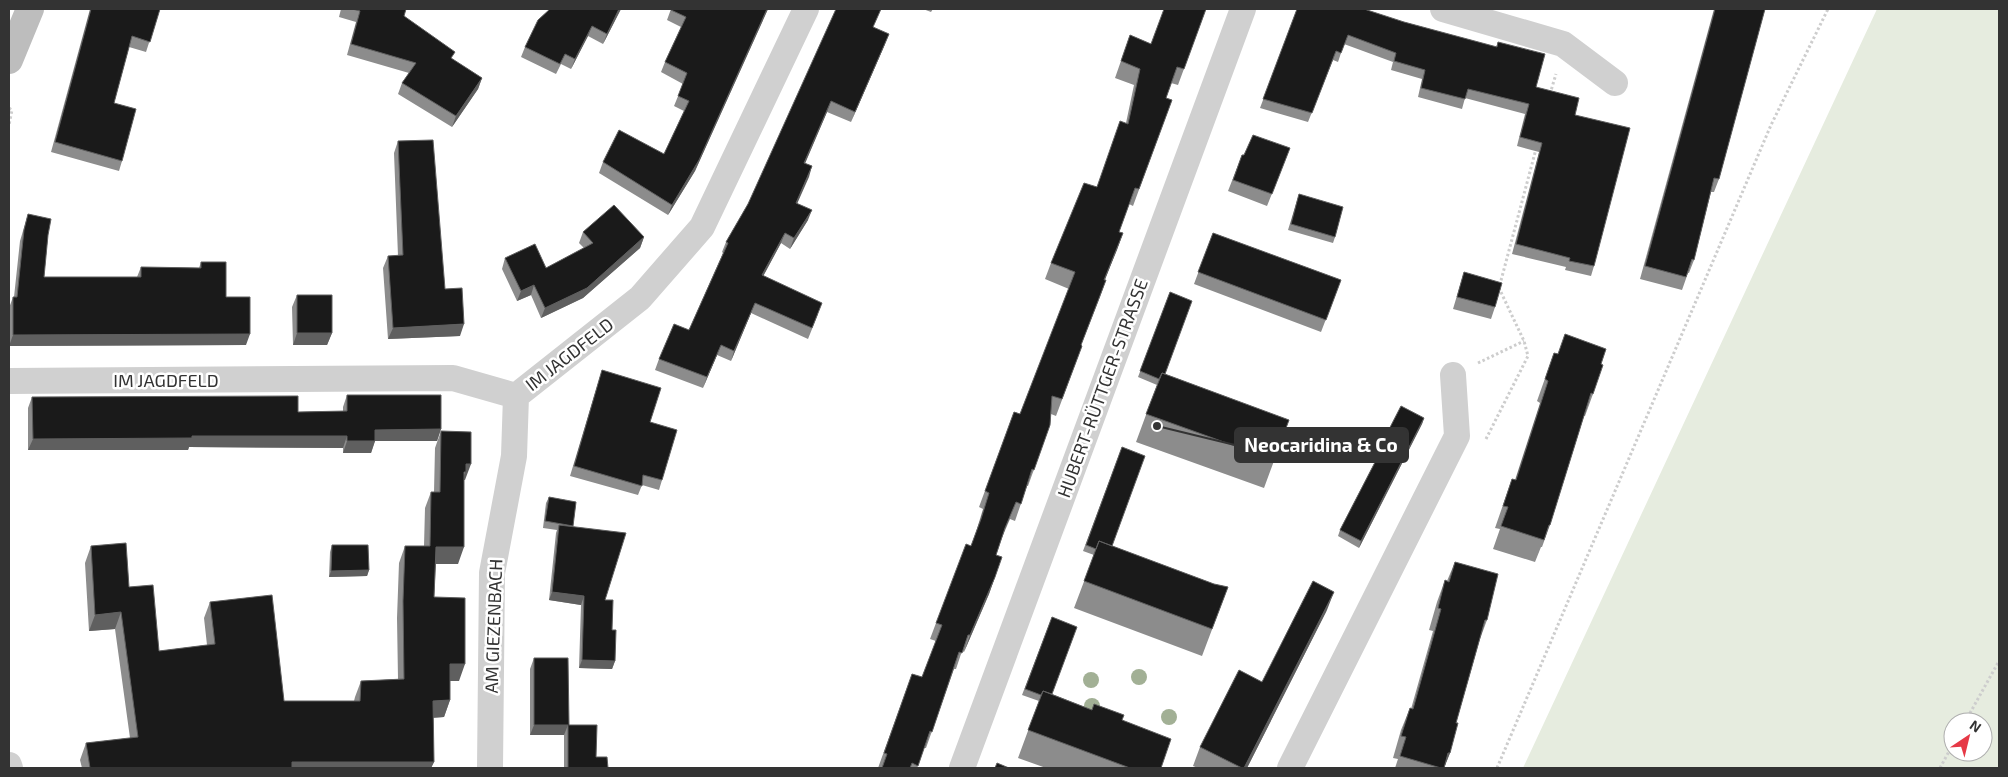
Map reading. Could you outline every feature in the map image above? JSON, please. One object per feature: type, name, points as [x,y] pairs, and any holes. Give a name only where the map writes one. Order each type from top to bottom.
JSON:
[{"type":"main road","points":[[9,60],[30,9]]},
{"type":"street","name":"IM JAGDFELD","points":[[9,381],[453,378],[516,396],[640,298],[702,227],[806,9]]},
{"type":"street","name":"HUBERT-RÜTTGER-STRASSE","points":[[962,768],[1243,9]]},
{"type":"street","points":[[1443,9],[1563,44],[1615,83]]},
{"type":"street","points":[[1290,768],[1457,436],[1453,375]]},
{"type":"street","name":"AM GIEZENBACH","points":[[490,768],[492,573],[514,456],[516,396]]},
{"type":"path","points":[[1497,768],[1771,125],[1828,9]]},
{"type":"path","points":[[1548,102],[1563,44]]},
{"type":"path","points":[[9,108],[12,110],[9,125]]},
{"type":"path","points":[[1453,375],[1524,341],[1499,288],[1536,149]]},
{"type":"path","points":[[1971,712],[1999,661]]},
{"type":"shaded area","points":[[1877,9],[1999,9],[1999,768],[1523,768]]},
{"type":"building","points":[[91,9],[160,9],[150,42],[132,36],[114,103],[136,109],[122,161],[55,142]]},
{"type":"building","points":[[352,9],[406,9],[404,16],[455,52],[451,58],[482,78],[456,116],[402,83],[416,63],[351,44],[360,11]]},
{"type":"building","points":[[550,9],[619,9],[607,34],[592,26],[575,59],[565,54],[560,64],[525,47],[538,20]]},
{"type":"building","points":[[671,9],[767,9],[699,160],[672,205],[603,162],[619,130],[664,154],[689,101],[678,96],[687,73],[665,62],[686,17]]},
{"type":"building","points":[[836,9],[881,9],[873,27],[889,34],[855,112],[831,101],[804,163],[812,166],[796,203],[812,210],[794,238],[785,233],[762,275],[822,303],[812,328],[755,303],[734,351],[721,345],[707,377],[659,359],[674,324],[689,330],[728,243],[726,242],[748,204]]},
{"type":"building","points":[[1164,9],[1206,9],[1184,69],[1177,67],[1166,98],[1172,100],[1139,189],[1135,188],[1119,232],[1123,233],[1104,280],[1106,280],[1082,346],[1062,399],[1052,396],[1050,425],[1034,470],[1032,469],[1021,504],[1016,502],[1005,528],[996,555],[1002,557],[995,577],[970,635],[968,635],[962,653],[959,652],[932,732],[930,731],[918,766],[912,763],[910,768],[882,768],[887,754],[884,753],[912,674],[922,677],[942,625],[936,623],[966,544],[971,546],[981,519],[989,493],[985,491],[1014,412],[1020,414],[1075,272],[1051,263],[1084,183],[1097,187],[1120,121],[1128,124],[1140,69],[1121,61],[1130,35],[1151,44]]},
{"type":"building","points":[[1297,9],[1364,9],[1404,22],[1497,47],[1498,42],[1545,54],[1536,87],[1579,98],[1575,115],[1630,128],[1594,266],[1569,261],[1570,258],[1516,244],[1542,143],[1520,137],[1529,104],[1468,89],[1465,99],[1421,88],[1425,70],[1394,61],[1396,53],[1348,35],[1341,53],[1336,51],[1312,113],[1263,99]]},
{"type":"building","points":[[1715,9],[1765,9],[1719,179],[1714,178],[1694,260],[1692,259],[1686,277],[1645,266]]},
{"type":"building","points":[[1253,135],[1290,148],[1272,194],[1233,180],[1242,155],[1244,155]]},
{"type":"building","points":[[433,140],[445,289],[462,288],[464,324],[393,328],[388,256],[403,255],[398,141]]},
{"type":"building","points":[[1299,194],[1343,207],[1335,237],[1291,224]]},
{"type":"building","points":[[614,205],[644,237],[587,288],[545,308],[534,285],[521,291],[505,258],[535,244],[546,268],[593,243],[583,232]]},
{"type":"building","points":[[28,214],[51,219],[44,277],[141,277],[141,267],[201,268],[201,262],[226,262],[226,297],[250,297],[250,334],[13,335],[13,297],[17,297],[24,230]]},
{"type":"building","points":[[1213,233],[1341,280],[1326,320],[1198,272]]},
{"type":"building","points":[[1464,272],[1502,283],[1495,307],[1457,297]]},
{"type":"building","points":[[1170,292],[1192,301],[1165,374],[1162,373],[1159,379],[1140,371]]},
{"type":"building","points":[[297,295],[332,295],[332,333],[297,333]]},
{"type":"building","points":[[1565,334],[1606,349],[1601,364],[1603,365],[1593,394],[1591,393],[1544,540],[1501,526],[1508,507],[1503,506],[1512,479],[1516,480],[1548,381],[1545,379],[1554,353],[1558,354]]},
{"type":"building","points":[[602,370],[661,388],[650,422],[677,430],[662,480],[643,475],[642,486],[574,466]]},
{"type":"building","points":[[1162,373],[1289,420],[1274,460],[1146,414]]},
{"type":"building","points":[[347,395],[441,395],[441,429],[375,430],[375,441],[347,441],[347,436],[33,439],[32,397],[298,396],[298,412],[347,411]]},
{"type":"building","points":[[1401,406],[1424,418],[1361,541],[1340,530],[1385,443],[1383,441]]},
{"type":"building","points":[[441,431],[471,432],[471,464],[466,464],[466,472],[464,472],[464,547],[436,547],[434,597],[465,598],[465,664],[450,664],[450,700],[433,701],[434,762],[292,762],[292,768],[90,768],[86,743],[138,737],[121,612],[95,615],[91,546],[126,543],[129,587],[153,585],[159,651],[215,644],[210,602],[272,595],[284,701],[360,701],[361,681],[404,679],[403,601],[405,546],[430,546],[431,492],[440,492]]},
{"type":"building","points":[[1122,447],[1145,456],[1112,546],[1099,541],[1096,549],[1086,545]]},
{"type":"building","points":[[549,497],[576,502],[573,526],[545,521]]},
{"type":"building","points":[[559,525],[626,533],[605,600],[613,600],[612,630],[616,630],[615,661],[582,660],[584,596],[552,592]]},
{"type":"building","points":[[1099,541],[1214,584],[1228,587],[1212,629],[1084,581]]},
{"type":"building","points":[[332,545],[368,545],[369,570],[331,571]]},
{"type":"building","points":[[1455,562],[1498,574],[1487,620],[1485,620],[1456,723],[1458,723],[1450,753],[1448,753],[1444,768],[1441,768],[1400,756],[1406,737],[1401,736],[1410,708],[1413,709],[1441,609],[1438,608],[1445,580],[1449,582]]},
{"type":"building","points":[[1313,581],[1334,592],[1244,768],[1200,747],[1239,670],[1262,682]]},
{"type":"building","points":[[1052,617],[1077,627],[1052,694],[1043,691],[1041,695],[1025,689]]},
{"type":"building","points":[[534,658],[568,658],[569,725],[597,725],[596,757],[607,757],[608,768],[568,768],[568,725],[534,725]]},
{"type":"building","points":[[1043,691],[1092,710],[1094,704],[1124,715],[1122,720],[1171,739],[1161,768],[1130,768],[1028,730]]},
{"type":"building","points":[[997,763],[1009,768],[995,768]]},
{"type":"place","name":"Neocaridina & Co","points":[[1157,426]]}]
